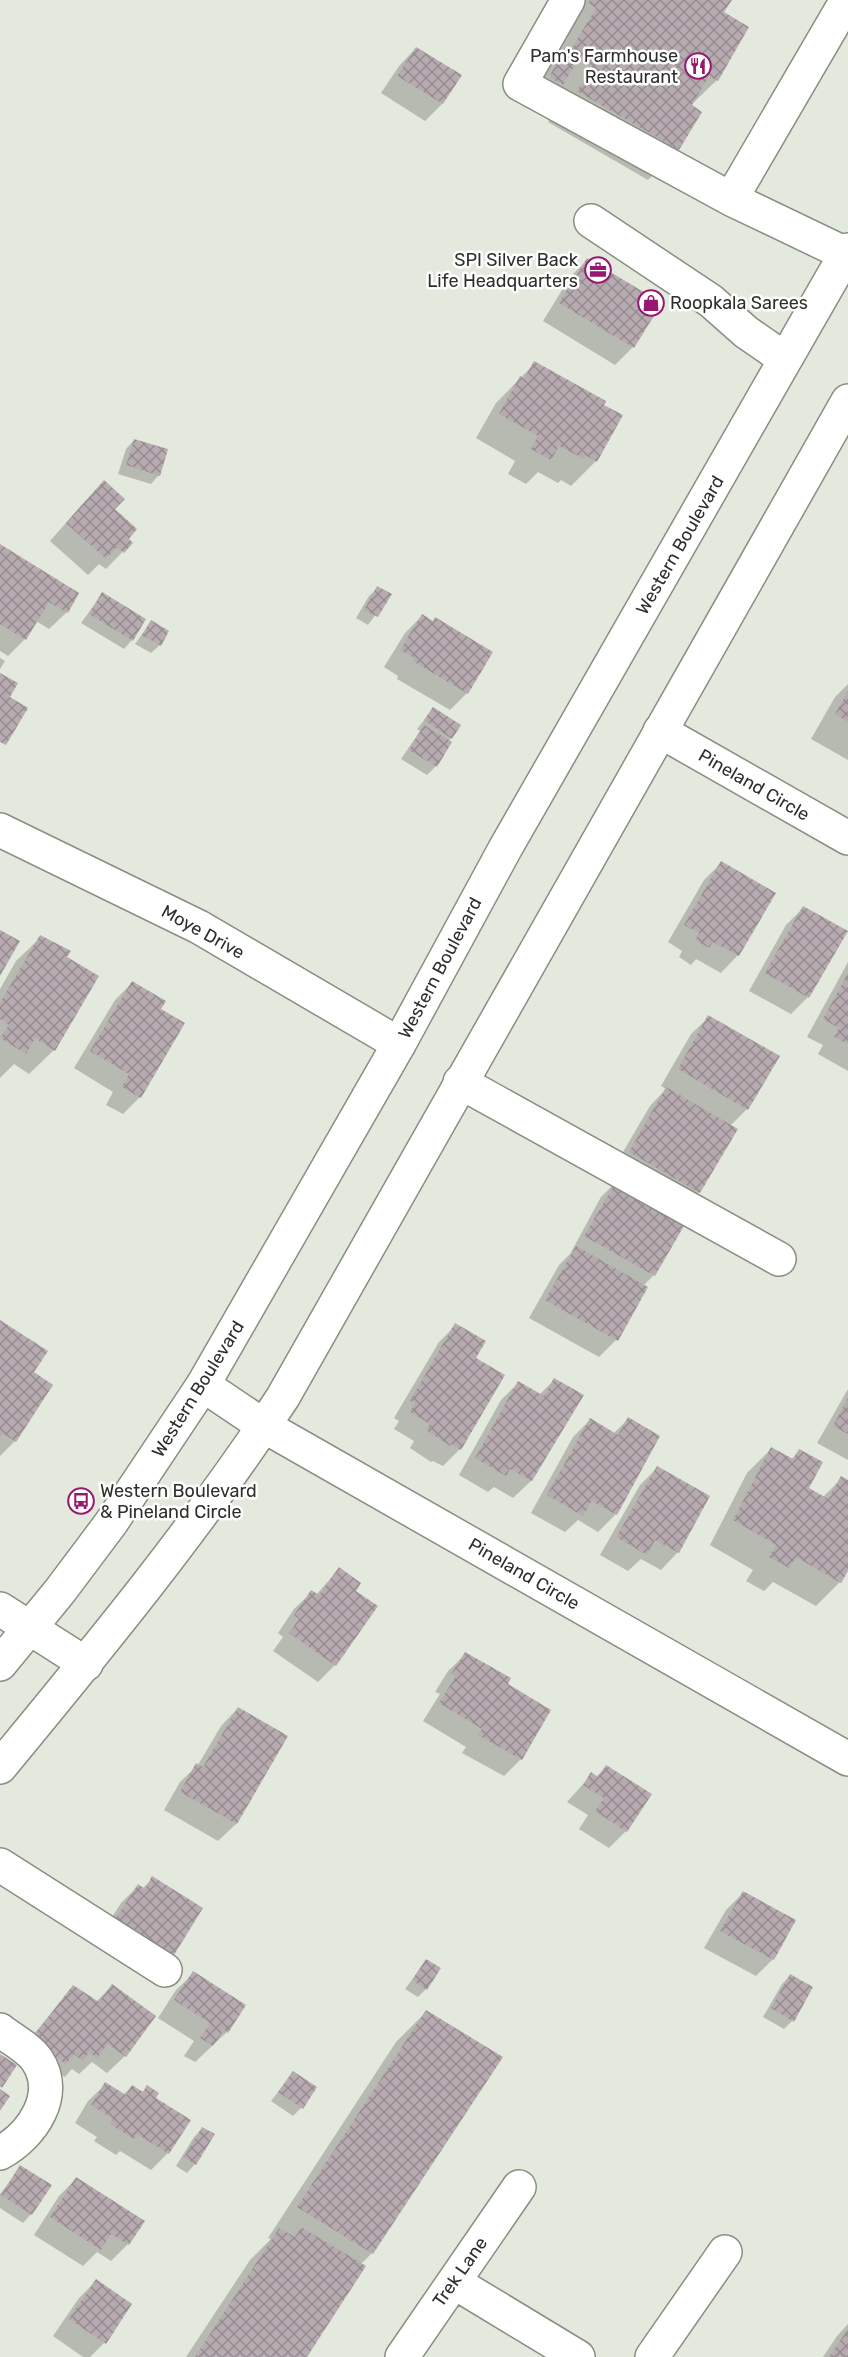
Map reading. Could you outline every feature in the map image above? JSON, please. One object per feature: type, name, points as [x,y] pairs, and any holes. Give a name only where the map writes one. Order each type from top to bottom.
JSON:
[{"type":"main road","points":[[568,0],[520,84],[731,199],[847,252]]},
{"type":"main road","points":[[731,199],[847,0]]},
{"type":"main road","points":[[591,221],[711,301],[746,332],[785,359]]},
{"type":"main road","name":"Western Boulevard","points":[[0,1664],[111,1523],[203,1385],[399,1044],[506,847],[847,252]]},
{"type":"main road","points":[[0,1767],[86,1664],[176,1549],[264,1426],[848,401]]},
{"type":"main road","name":"Pineland Circle","points":[[660,731],[848,838]]},
{"type":"main road","name":"Moye Drive","points":[[0,830],[199,927],[399,1044]]},
{"type":"main road","points":[[460,1082],[779,1258]]},
{"type":"main road","name":"Pineland Circle","points":[[203,1385],[264,1426],[848,1759]]},
{"type":"main road","points":[[0,1609],[86,1664]]},
{"type":"main road","points":[[0,1865],[165,1970]]},
{"type":"main road","points":[[0,2030],[35,2057],[47,2079],[44,2105],[32,2126],[0,2153]]},
{"type":"main road","name":"Trek Lane","points":[[402,2357],[519,2187]]},
{"type":"main road","points":[[652,2357],[725,2252]]},
{"type":"main road","points":[[454,2282],[578,2357]]},
{"type":"building","points":[[590,0],[732,0],[724,12],[749,27],[718,81],[709,76],[692,105],[702,112],[679,150],[577,91],[592,67],[569,53],[596,8],[588,3]]},
{"type":"building","points":[[416,47],[462,75],[443,104],[397,76]]},
{"type":"building","points":[[562,54],[576,63],[563,85],[549,77]]},
{"type":"building","points":[[587,258],[662,303],[634,348],[559,303]]},
{"type":"building","points":[[534,361],[606,401],[604,405],[623,415],[597,462],[585,455],[584,459],[559,446],[551,460],[531,449],[538,436],[499,414],[520,376],[524,379]]},
{"type":"building","points":[[134,439],[168,449],[160,476],[126,465]]},
{"type":"building","points":[[104,480],[125,499],[115,509],[137,529],[129,539],[133,543],[124,553],[117,547],[106,559],[66,523]]},
{"type":"building","points":[[0,544],[79,593],[68,613],[49,602],[26,640],[0,624]]},
{"type":"building","points":[[377,586],[392,594],[378,617],[364,610]]},
{"type":"building","points":[[102,592],[146,619],[133,641],[89,614]]},
{"type":"building","points":[[422,614],[433,621],[435,617],[493,652],[468,694],[413,661],[414,658],[400,650]]},
{"type":"building","points":[[151,620],[169,631],[161,646],[142,635]]},
{"type":"building","points":[[0,673],[18,683],[10,697],[28,708],[6,745],[0,742]]},
{"type":"building","points":[[848,691],[848,722],[835,714]]},
{"type":"building","points":[[433,707],[461,725],[452,739],[424,720]]},
{"type":"building","points":[[424,725],[452,742],[437,767],[409,750]]},
{"type":"building","points":[[721,861],[776,893],[739,956],[713,942],[709,948],[695,940],[699,933],[684,925]]},
{"type":"building","points":[[803,906],[848,931],[809,998],[765,973]]},
{"type":"building","points":[[0,930],[20,941],[0,976]]},
{"type":"building","points":[[40,935],[71,951],[67,957],[99,976],[55,1051],[35,1038],[26,1054],[0,1038],[9,1025],[0,1019],[0,1003]]},
{"type":"building","points":[[848,973],[848,1044],[834,1037],[839,1028],[823,1019]]},
{"type":"building","points":[[132,981],[166,1001],[161,1009],[185,1023],[141,1098],[122,1087],[129,1074],[90,1051]]},
{"type":"building","points":[[708,1015],[780,1056],[748,1110],[678,1069]]},
{"type":"building","points":[[666,1087],[738,1129],[700,1193],[629,1152]]},
{"type":"building","points":[[618,1178],[688,1219],[655,1276],[584,1236]]},
{"type":"building","points":[[576,1246],[648,1287],[618,1341],[545,1300]]},
{"type":"building","points":[[0,1320],[48,1351],[34,1372],[53,1385],[16,1442],[4,1434],[0,1437]]},
{"type":"building","points":[[455,1323],[486,1341],[476,1358],[505,1375],[461,1450],[451,1444],[450,1446],[426,1430],[430,1424],[410,1412],[415,1403],[410,1401]]},
{"type":"building","points":[[554,1378],[584,1395],[532,1481],[510,1469],[506,1476],[475,1458],[518,1381],[544,1396]]},
{"type":"building","points":[[848,1398],[848,1434],[833,1426]]},
{"type":"building","points":[[628,1417],[660,1436],[617,1515],[592,1501],[583,1516],[547,1495],[590,1418],[618,1435]]},
{"type":"building","points":[[771,1447],[793,1459],[799,1449],[823,1462],[809,1488],[828,1499],[841,1476],[848,1480],[848,1571],[841,1583],[796,1557],[789,1568],[769,1557],[776,1545],[733,1520]]},
{"type":"building","points":[[657,1466],[710,1496],[679,1553],[655,1540],[647,1555],[616,1537]]},
{"type":"building","points":[[339,1567],[361,1583],[356,1591],[378,1606],[336,1666],[289,1633],[299,1619],[294,1615],[311,1590],[319,1595]]},
{"type":"building","points":[[465,1652],[511,1678],[508,1684],[551,1710],[522,1760],[478,1735],[482,1729],[439,1703],[456,1676],[451,1674]]},
{"type":"building","points":[[238,1707],[288,1736],[237,1824],[180,1792],[196,1763],[203,1767]]},
{"type":"building","points":[[606,1765],[652,1794],[627,1832],[595,1811],[604,1798],[583,1785],[591,1772],[598,1777]]},
{"type":"building","points":[[152,1876],[203,1908],[174,1955],[115,1919],[138,1884],[145,1889]]},
{"type":"building","points":[[743,1891],[796,1920],[774,1960],[720,1931]]},
{"type":"building","points":[[426,1959],[441,1968],[427,1990],[412,1980]]},
{"type":"building","points":[[193,1971],[246,2005],[228,2033],[224,2030],[213,2046],[200,2038],[210,2023],[174,2000]]},
{"type":"building","points":[[790,1974],[813,1987],[794,2022],[771,2008]]},
{"type":"building","points":[[112,1984],[156,2016],[126,2057],[108,2044],[97,2058],[89,2052],[83,2061],[74,2054],[66,2064],[31,2039],[73,1985],[99,2002]]},
{"type":"building","points":[[426,2010],[503,2057],[373,2254],[297,2207]]},
{"type":"building","points":[[0,2054],[17,2065],[2,2088],[0,2086]]},
{"type":"building","points":[[293,2071],[317,2087],[303,2109],[278,2092]]},
{"type":"building","points":[[105,2082],[126,2095],[132,2085],[143,2092],[147,2085],[159,2093],[156,2098],[191,2120],[169,2154],[137,2134],[134,2139],[110,2124],[113,2119],[91,2105]]},
{"type":"building","points":[[0,2089],[10,2096],[0,2111]]},
{"type":"building","points":[[202,2127],[215,2134],[196,2165],[184,2157]]},
{"type":"building","points":[[20,2165],[52,2185],[32,2215],[1,2195]]},
{"type":"building","points":[[76,2177],[145,2221],[129,2245],[111,2234],[101,2250],[50,2217]]},
{"type":"building","points":[[301,2227],[366,2266],[307,2357],[195,2357],[279,2228],[295,2237]]},
{"type":"building","points":[[96,2279],[132,2304],[106,2344],[69,2319]]},
{"type":"building","points":[[848,2329],[848,2357],[829,2357]]},
{"type":"place","name":"Pam's Farmhouse Restaurant","points":[[698,66]]},
{"type":"place","name":"SPI Silver Back Life Headquarters","points":[[598,270]]},
{"type":"place","name":"Roopkala Sarees","points":[[651,303]]},
{"type":"place","name":"Western Boulevard & Pineland Circle","points":[[81,1501]]}]
